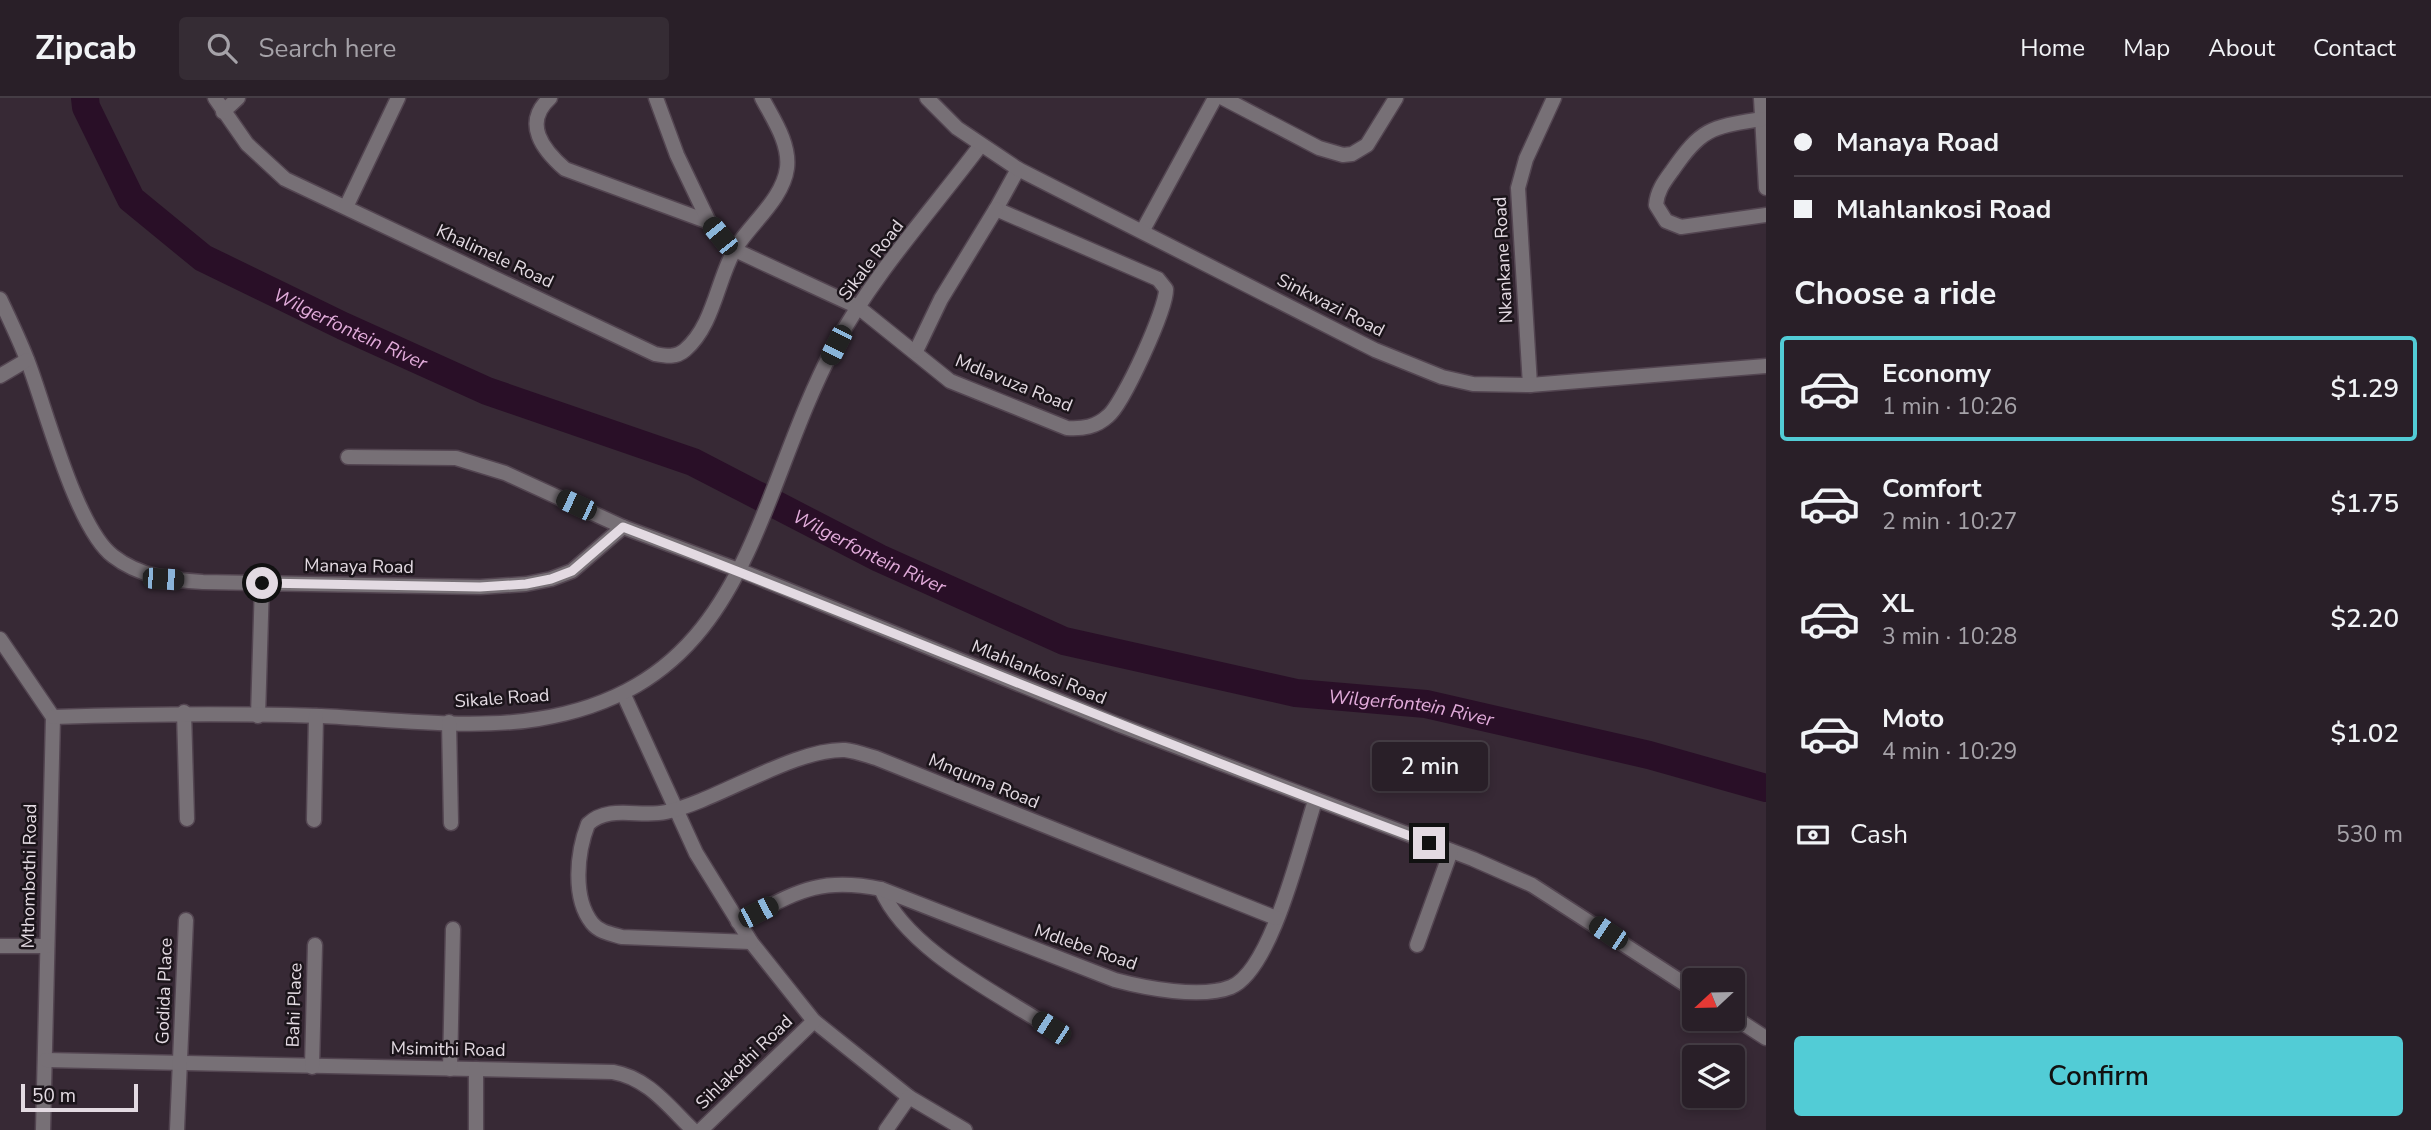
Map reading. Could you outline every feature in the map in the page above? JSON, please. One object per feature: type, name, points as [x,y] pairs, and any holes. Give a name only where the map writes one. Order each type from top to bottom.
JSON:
[{"type":"street","name":"Khalimele Road","points":[[215,98],[223,113],[273,171],[299,187],[655,354],[669,357],[685,350],[699,333],[735,250]]},
{"type":"street","points":[[223,113],[238,98]]},
{"type":"street","points":[[346,207],[398,98]]},
{"type":"street","points":[[550,98],[538,115],[536,128],[547,154],[565,169],[709,222]]},
{"type":"street","name":"Mdlavuza Road","points":[[656,98],[681,164],[709,222],[735,250],[858,307],[950,381],[1068,428],[1082,429],[1096,424],[1116,408],[1163,310],[1167,298],[1164,284],[1158,279],[996,209]]},
{"type":"street","points":[[735,250],[783,185],[787,167],[781,136],[762,98]]},
{"type":"street","name":"Sinkwazi Road","points":[[927,98],[980,146],[1018,169],[1366,345],[1413,366],[1474,384],[1530,385],[1766,366]]},
{"type":"street","points":[[1143,230],[1215,98]]},
{"type":"street","points":[[1223,98],[1319,148],[1343,155],[1367,145],[1396,98]]},
{"type":"street","name":"Nkankane Road","points":[[1530,385],[1518,188],[1526,159],[1554,98]]},
{"type":"street","points":[[1761,98],[1766,188]]},
{"type":"street","points":[[1762,119],[1719,127],[1700,135],[1690,144],[1661,187],[1656,205],[1666,221],[1681,227],[1766,215]]},
{"type":"street","name":"Sikale Road","points":[[53,717],[184,712],[449,722],[537,719],[583,708],[622,693],[680,656],[741,571],[824,366],[858,307],[980,146]]},
{"type":"street","points":[[916,351],[941,299],[1018,169]]},
{"type":"street","name":"Manaya Road","points":[[0,299],[27,360],[80,505],[95,537],[111,555],[137,571],[163,579],[262,583],[480,587],[526,584],[572,571],[623,527]]},
{"type":"street","points":[[0,376],[27,360]]},
{"type":"street","name":"Mlahlankosi Road","points":[[348,457],[414,455],[478,462],[623,527],[741,571],[1315,801],[1532,884],[1682,982]]},
{"type":"street","points":[[258,716],[262,583]]},
{"type":"street","points":[[0,639],[53,717]]},
{"type":"street","points":[[622,693],[674,810],[751,942],[814,1021],[909,1097],[965,1130]]},
{"type":"street","points":[[184,712],[187,819]]},
{"type":"street","points":[[314,820],[316,716]]},
{"type":"street","name":"Mthombothi Road","points":[[43,1130],[53,717]]},
{"type":"street","points":[[449,722],[451,823]]},
{"type":"street","name":"Mnquma Road","points":[[751,942],[622,937],[603,931],[592,923],[579,898],[580,870],[588,824],[602,814],[646,815],[674,810],[782,767],[821,754],[845,750],[876,758],[1276,918]]},
{"type":"street","name":"Mdlebe Road","points":[[738,922],[810,887],[845,883],[881,889],[1115,980],[1166,989],[1209,991],[1232,986],[1255,967],[1267,947],[1315,801]]},
{"type":"street","points":[[1416,945],[1451,851]]},
{"type":"street","points":[[881,889],[890,911],[920,940],[1051,1028]]},
{"type":"street","name":"Godida Place","points":[[177,1130],[186,920]]},
{"type":"street","points":[[450,1069],[453,929]]},
{"type":"street","name":"Bahi Place","points":[[312,1066],[316,945]]},
{"type":"street","points":[[0,946],[47,946]]},
{"type":"street","name":"Sihlakothi Road","points":[[701,1130],[814,1021]]},
{"type":"street","points":[[1745,1024],[1766,1038]]},
{"type":"street","name":"Msimithi Road","points":[[46,1059],[613,1072],[631,1075],[656,1093],[693,1130]]},
{"type":"street","points":[[476,1069],[476,1130]]},
{"type":"street","points":[[886,1130],[909,1097]]},
{"type":"waterway","name":"Wilgerfontein River","points":[[85,98],[86,107],[131,199],[203,258],[343,326],[487,391],[693,462],[879,558],[1064,641],[1296,693],[1426,704],[1649,755],[1766,788]]},
{"type":"route","points":[[262,583],[480,587],[526,584],[572,571],[623,527],[741,571],[1117,724],[1429,843]]}]
